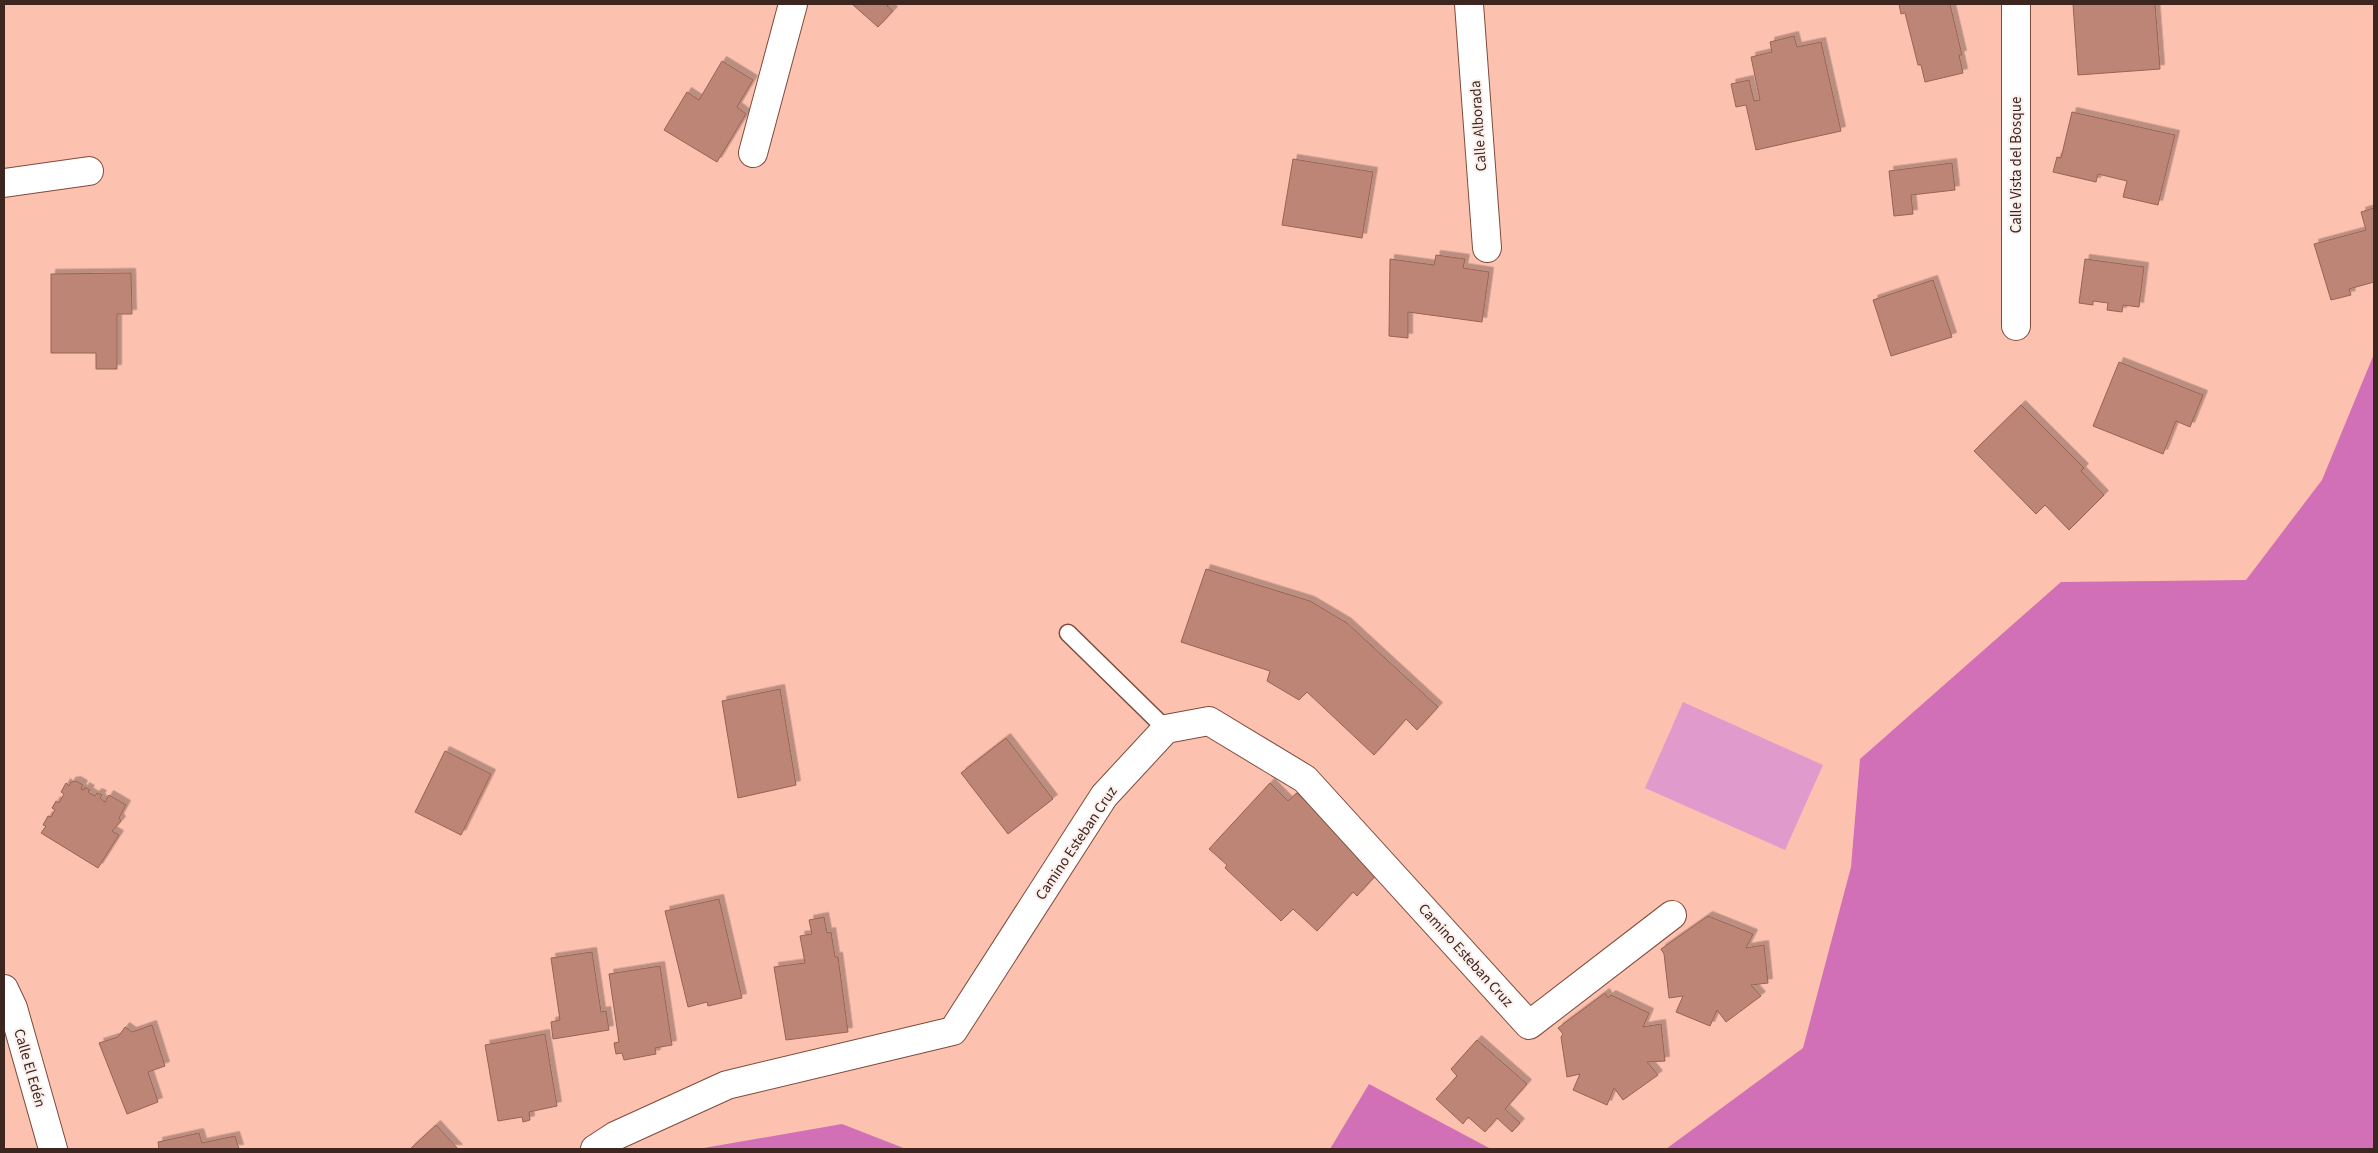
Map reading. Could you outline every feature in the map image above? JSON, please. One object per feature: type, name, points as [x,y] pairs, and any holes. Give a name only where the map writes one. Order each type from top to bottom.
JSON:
[{"type":"street","points":[[753,153],[793,4]]},
{"type":"street","name":"Calle Alborada","points":[[1469,4],[1487,248]]},
{"type":"street","name":"Calle Vista del Bosque","points":[[2016,4],[2016,326]]},
{"type":"street","points":[[4,183],[89,170]]},
{"type":"street","name":"Camino Esteban Cruz","points":[[595,1149],[615,1136],[727,1086],[953,1031],[1104,796],[1166,729],[1209,721],[1305,779],[1529,1025],[1672,915]]},
{"type":"street","name":"Calle El Edén","points":[[4,989],[13,1008],[53,1149]]},
{"type":"lane","points":[[1068,633],[1166,729]]},
{"type":"shaded area","points":[[2374,354],[2374,1149],[1666,1149],[1803,1048],[1851,867],[1860,759],[2061,582],[2246,580],[2322,480]]},
{"type":"shaded area","points":[[1683,702],[1823,765],[1785,850],[1645,788]]},
{"type":"shaded area","points":[[1369,1084],[1491,1149],[1330,1149]]},
{"type":"shaded area","points":[[842,1124],[906,1149],[698,1149]]},
{"type":"building","points":[[852,4],[890,4],[887,6],[893,11],[878,27]]},
{"type":"building","points":[[1899,4],[1950,4],[1962,55],[1959,55],[1963,73],[1925,82],[1921,65],[1918,65],[1905,13],[1901,14]]},
{"type":"building","points":[[2073,4],[2155,4],[2160,69],[2078,75]]},
{"type":"building","points":[[1794,36],[1797,47],[1821,42],[1841,131],[1756,150],[1746,105],[1736,107],[1731,84],[1749,80],[1754,101],[1760,100],[1751,57],[1772,52],[1770,42]]},
{"type":"building","points":[[722,61],[753,80],[737,107],[746,114],[717,162],[664,130],[687,92],[699,100]]},
{"type":"building","points":[[2072,112],[2175,135],[2158,205],[2123,197],[2127,181],[2098,174],[2096,182],[2053,172],[2057,157],[2061,158]]},
{"type":"building","points":[[1293,159],[1373,172],[1362,238],[1282,225]]},
{"type":"building","points":[[1952,163],[1955,190],[1911,195],[1913,214],[1894,216],[1889,171]]},
{"type":"building","points":[[2374,208],[2374,282],[2349,289],[2351,295],[2331,300],[2314,244],[2366,230],[2361,212]]},
{"type":"building","points":[[1436,255],[1465,259],[1463,268],[1489,272],[1482,322],[1408,312],[1408,338],[1389,336],[1390,259],[1434,265]]},
{"type":"building","points":[[2085,259],[2144,267],[2139,307],[2123,305],[2122,312],[2107,310],[2108,303],[2093,301],[2093,305],[2079,303]]},
{"type":"building","points":[[131,273],[132,314],[117,314],[117,369],[96,369],[96,353],[51,353],[51,274]]},
{"type":"building","points":[[1933,280],[1952,337],[1891,356],[1873,300]]},
{"type":"building","points":[[2119,362],[2203,395],[2190,427],[2176,421],[2163,454],[2093,426]]},
{"type":"building","points":[[2021,405],[2084,468],[2081,471],[2104,495],[2069,530],[2045,505],[2036,514],[1974,451]]},
{"type":"building","points":[[1206,569],[1310,601],[1347,623],[1438,707],[1417,730],[1406,719],[1374,755],[1307,692],[1299,700],[1267,681],[1270,671],[1181,642]]},
{"type":"building","points":[[780,689],[796,785],[738,798],[722,701]]},
{"type":"building","points":[[1006,738],[1053,799],[1008,834],[961,773]]},
{"type":"building","points":[[445,751],[491,774],[461,835],[415,812]]},
{"type":"building","points":[[76,781],[83,785],[81,789],[84,790],[85,787],[90,790],[88,792],[95,796],[97,793],[102,795],[100,798],[105,802],[109,795],[126,805],[119,818],[121,821],[112,831],[119,835],[98,868],[41,833],[46,826],[43,825],[48,816],[51,817],[55,810],[52,808],[56,801],[59,803],[64,794],[61,792],[66,783],[69,786],[71,782]]},
{"type":"building","points":[[1270,783],[1288,801],[1297,793],[1377,867],[1377,874],[1357,896],[1353,892],[1317,931],[1293,909],[1281,921],[1225,868],[1227,865],[1209,849]]},
{"type":"building","points":[[719,899],[742,998],[708,1006],[707,1002],[688,1007],[665,911]]},
{"type":"building","points":[[1708,916],[1753,934],[1746,948],[1764,945],[1768,983],[1751,985],[1761,996],[1726,1022],[1717,1010],[1710,1026],[1676,1012],[1683,996],[1669,998],[1664,954],[1661,949]]},
{"type":"building","points":[[824,917],[827,933],[831,932],[835,957],[838,957],[848,1032],[786,1040],[774,967],[805,963],[800,936],[812,934],[809,920]]},
{"type":"building","points":[[592,952],[601,1012],[606,1011],[609,1030],[553,1039],[551,1022],[560,1020],[551,958]]},
{"type":"building","points":[[660,966],[672,1045],[655,1048],[656,1054],[624,1060],[622,1053],[616,1054],[614,1043],[619,1042],[609,974]]},
{"type":"building","points":[[1605,993],[1608,998],[1611,995],[1649,1013],[1643,1027],[1661,1024],[1665,1061],[1647,1062],[1658,1075],[1623,1100],[1614,1088],[1607,1105],[1573,1090],[1580,1074],[1567,1077],[1561,1037],[1563,1034],[1558,1028]]},
{"type":"building","points":[[152,1025],[165,1066],[148,1072],[158,1102],[127,1114],[99,1043],[118,1037],[125,1027],[132,1032]]},
{"type":"building","points":[[545,1034],[557,1106],[529,1112],[530,1120],[523,1122],[522,1117],[498,1121],[485,1045]]},
{"type":"building","points":[[1477,1040],[1527,1084],[1505,1109],[1520,1123],[1512,1132],[1497,1118],[1485,1132],[1468,1117],[1463,1124],[1436,1099],[1457,1076],[1451,1069]]},
{"type":"building","points":[[436,1125],[458,1149],[410,1149]]},
{"type":"building","points":[[199,1133],[202,1143],[235,1136],[239,1149],[159,1149],[158,1142]]}]
